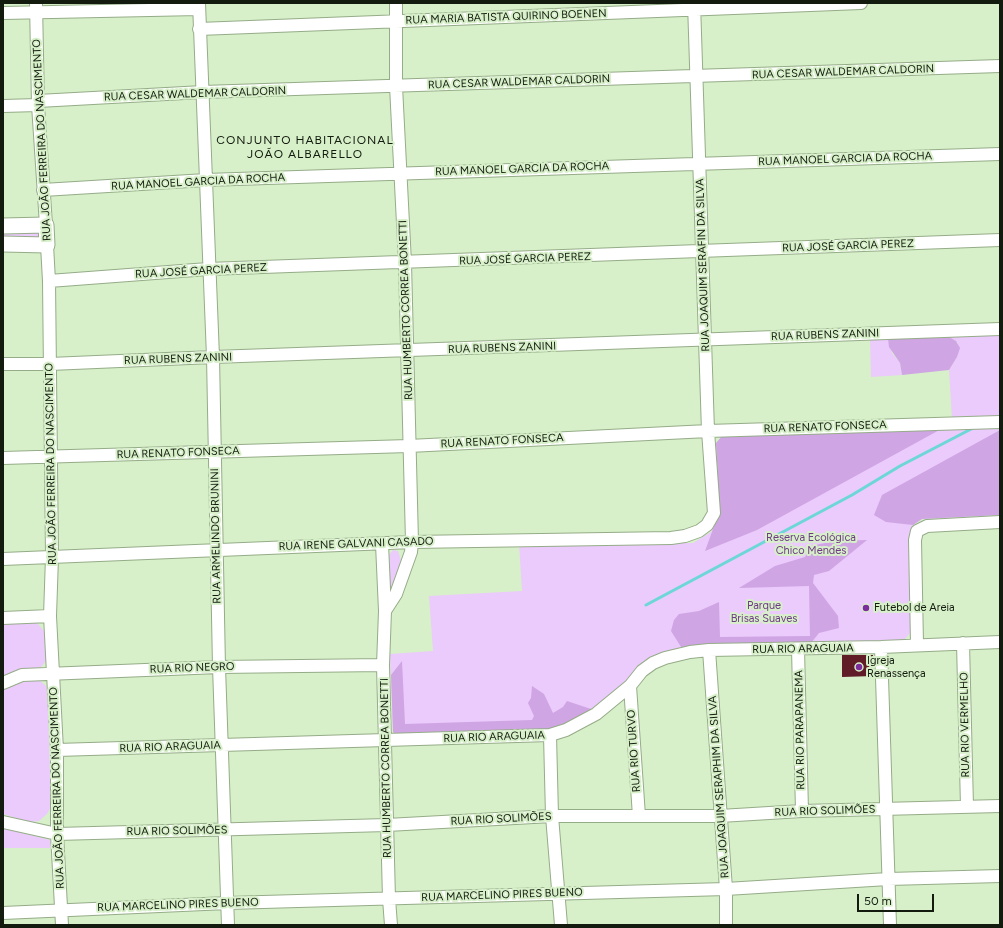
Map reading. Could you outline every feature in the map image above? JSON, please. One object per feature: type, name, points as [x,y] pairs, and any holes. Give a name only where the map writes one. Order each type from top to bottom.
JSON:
[{"type":"street","name":"RUA HUMBERTO CORREA BONETTI","points":[[386,610],[396,594],[411,552],[412,542],[405,263],[396,86],[396,3]]},
{"type":"street","name":"RUA MARIA BATISTA QUIRINO BOENEN","points":[[199,29],[694,6],[861,3]]},
{"type":"street","points":[[3,13],[36,8],[199,6]]},
{"type":"street","name":"RUA ARMELINDO BRUNINI","points":[[199,6],[208,269],[213,357],[219,666],[228,925]]},
{"type":"street","name":"RUA JOAQUIM SERAFIN DA SILVA","points":[[694,6],[708,431],[714,513],[707,525]]},
{"type":"street","name":"RUA JOÃO FERREIRA DO NASCIMENTO","points":[[36,8],[38,103],[50,281],[52,557],[50,616],[57,750],[57,834],[62,925]]},
{"type":"street","name":"RUA CESAR WALDEMAR CALDORIN","points":[[3,106],[203,92],[1000,66]]},
{"type":"street","name":"RUA MANOEL GARCIA DA ROCHA","points":[[44,190],[206,180],[1000,154]]},
{"type":"street","points":[[3,226],[46,225]]},
{"type":"street","name":"RUA JOSÉ GARCIA PEREZ","points":[[50,281],[208,269],[405,263],[1000,240]]},
{"type":"street","points":[[3,244],[47,245]]},
{"type":"street","name":"RUA RUBENS ZANINI","points":[[3,364],[50,364],[1000,329]]},
{"type":"street","name":"RUA RENATO FONSECA","points":[[3,458],[409,446],[708,431],[1000,422]]},
{"type":"street","points":[[917,644],[914,540],[917,531],[927,526],[1000,522]]},
{"type":"street","name":"RUA IRENE GALVANI CASADO","points":[[3,559],[412,542],[671,538],[685,536],[699,531],[707,525]]},
{"type":"street","name":"RUA HUMBERTO CORREA BONETTI","points":[[382,544],[386,610],[383,665],[391,925]]},
{"type":"street","points":[[3,618],[50,616]]},
{"type":"street","name":"RUA RIO ARAGUAIA","points":[[57,750],[386,742],[550,735],[566,730],[596,714],[630,686],[642,671],[653,663],[665,658],[709,650],[880,647],[917,644],[1000,642]]},
{"type":"street","name":"RUA RIO VERMELHO","points":[[963,643],[967,807]]},
{"type":"street","points":[[880,647],[890,925]]},
{"type":"street","name":"RUA RIO PARAPANEMA","points":[[798,649],[802,811]]},
{"type":"street","name":"RUA JOAQUIM SERAPHIM DA SILVA","points":[[709,650],[726,889],[726,925]]},
{"type":"street","name":"RUA RIO NEGRO","points":[[3,683],[22,676],[219,666],[383,665]]},
{"type":"street","name":"RUA RIO TURVO","points":[[630,686],[639,816]]},
{"type":"street","points":[[550,735],[552,816],[560,892],[561,925]]},
{"type":"street","name":"RUA RIO SOLIMÕES","points":[[3,822],[57,834],[224,830],[552,816],[720,816],[802,811],[1000,806]]},
{"type":"street","name":"RUA MARCELINO PIRES BUENO","points":[[3,913],[227,903],[389,899],[560,892],[726,889],[888,879],[1000,876]]},
{"type":"green space","points":[[3,228],[37,229],[40,234],[37,239],[3,240]]},
{"type":"green space","points":[[1000,335],[1000,416],[952,418],[949,370],[957,357],[958,343],[949,337]]},
{"type":"green space","points":[[870,339],[888,339],[892,353],[900,363],[902,375],[871,377]]},
{"type":"green space","name":"Reserva Ecológica Chico Mendes","points":[[1000,426],[1000,515],[922,519],[913,525],[909,537],[912,631],[904,640],[689,648],[626,682],[594,710],[564,727],[393,732],[390,654],[433,651],[429,596],[522,591],[519,544],[693,543],[711,532],[716,521],[718,478],[716,443]]},
{"type":"green space","points":[[393,550],[398,551],[401,560],[393,593],[389,595],[388,556]]},
{"type":"green space","points":[[3,623],[37,623],[45,632],[46,661],[41,667],[3,677]]},
{"type":"green space","points":[[38,679],[46,686],[48,692],[51,807],[47,814],[39,821],[29,822],[3,814],[3,689],[24,680]]},
{"type":"green space","points":[[3,828],[50,840],[54,848],[3,848]]},
{"type":"shaded area","points":[[949,337],[956,341],[960,348],[957,357],[949,370],[902,375],[900,363],[889,347],[888,339]]},
{"type":"shaded area","points":[[943,428],[757,530],[705,551],[716,521],[718,478],[716,443],[722,436]]},
{"type":"shaded area","points":[[1000,430],[1000,515],[922,519],[913,525],[886,522],[874,515],[882,495]]},
{"type":"shaded area","points":[[867,540],[829,571],[814,575],[813,583],[838,616],[839,628],[819,633],[811,643],[683,650],[671,631],[674,620],[679,614],[699,611],[719,602],[720,637],[810,636],[809,586],[739,588],[775,566],[805,557],[811,546],[834,541]]},
{"type":"shaded area","points":[[402,661],[405,724],[532,720],[534,716],[528,703],[531,698],[532,686],[544,694],[553,713],[563,707],[567,701],[594,710],[564,727],[550,731],[397,736],[393,732],[391,675]]},
{"type":"building","name":"Igreja Renassença","points":[[842,655],[873,655],[874,676],[842,677]]},
{"type":"waterway","points":[[646,605],[852,495],[900,466],[975,427]]},
{"type":"place","name":"Futebol de Areia","points":[[866,608]]},
{"type":"place","name":"Igreja Renassença","points":[[859,667]]},
{"type":"district","name":"CONJUNTO HABITACIONAL JOÃO ALBARELLO","points":[[305,147]]},
{"type":"park label","name":"Parque Brisas Suaves","points":[[764,612]]}]
